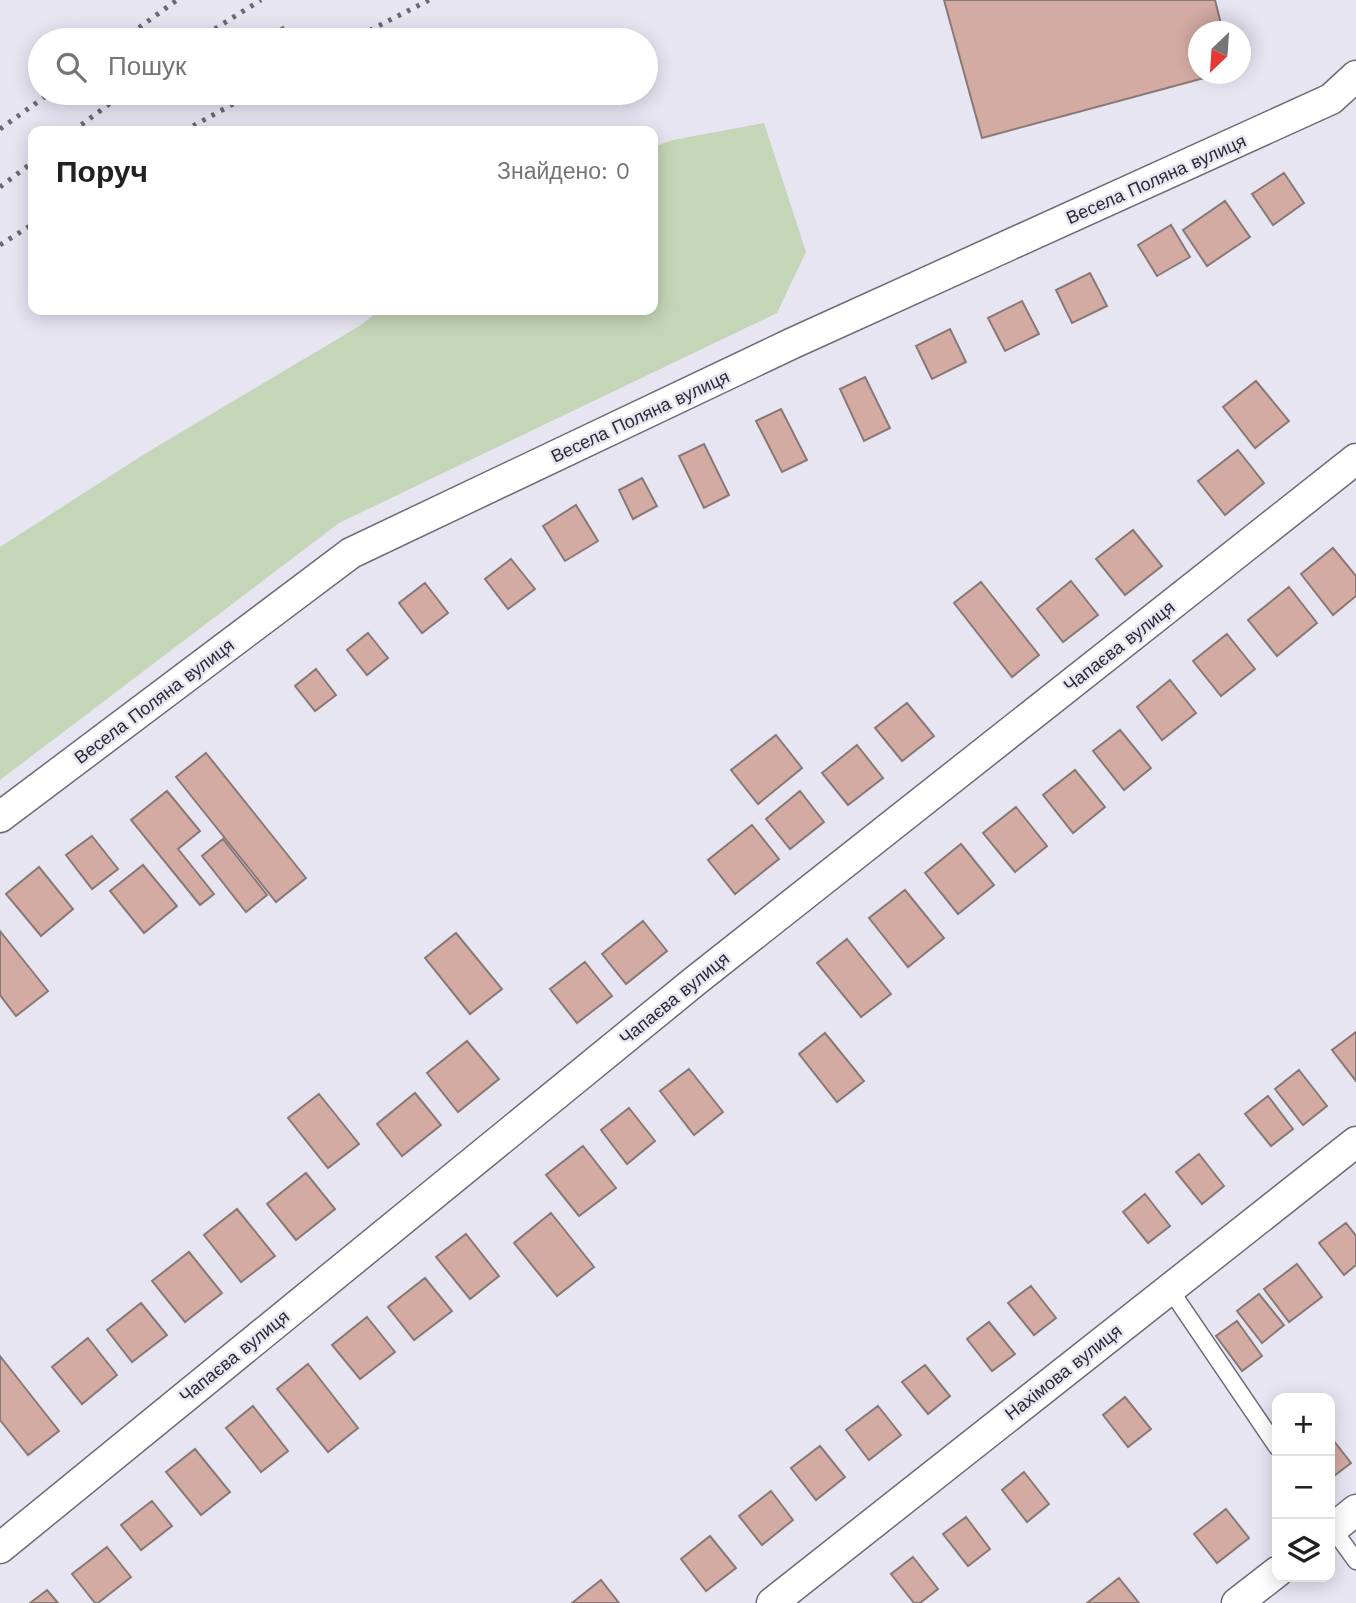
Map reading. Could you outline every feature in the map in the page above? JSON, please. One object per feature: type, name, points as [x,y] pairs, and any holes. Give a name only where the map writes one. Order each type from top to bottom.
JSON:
[{"type":"street","name":"Весела Поляна вулиця","points":[[0,817],[351,553],[793,343],[1344,103],[1356,76]]},
{"type":"street","name":"Чапаєва вулиця","points":[[0,1548],[695,981],[1356,459]]},
{"type":"street","name":"Нахімова вулиця","points":[[772,1603],[1356,1142]]},
{"type":"street","points":[[1335,1525],[1356,1510]]},
{"type":"street","points":[[1237,1603],[1272,1576]]},
{"type":"lane","points":[[1169,1288],[1272,1440]]},
{"type":"lane","points":[[1335,1533],[1356,1561]]},
{"type":"green space","points":[[764,123],[806,252],[777,313],[339,523],[0,780],[0,547],[146,453],[374,315],[658,315],[658,145]]},
{"type":"building","points":[[944,0],[1215,0],[1220,21],[1188,21],[1188,82],[982,138]]},
{"type":"building","points":[[1284,173],[1304,203],[1273,225],[1252,194]]},
{"type":"building","points":[[1225,201],[1250,237],[1207,266],[1183,230]]},
{"type":"building","points":[[1171,225],[1190,257],[1157,276],[1138,245]]},
{"type":"building","points":[[1090,273],[1107,306],[1072,323],[1056,290]]},
{"type":"building","points":[[1022,301],[1039,334],[1005,351],[988,318]]},
{"type":"building","points":[[950,329],[966,362],[932,379],[916,346]]},
{"type":"building","points":[[865,377],[890,428],[864,441],[840,389]]},
{"type":"building","points":[[1256,381],[1289,421],[1255,448],[1223,407]]},
{"type":"building","points":[[781,409],[807,460],[782,472],[756,421]]},
{"type":"building","points":[[704,444],[729,495],[704,508],[679,456]]},
{"type":"building","points":[[1238,450],[1264,483],[1225,515],[1198,481]]},
{"type":"building","points":[[642,478],[657,506],[633,519],[619,490]]},
{"type":"building","points":[[576,505],[598,541],[565,561],[543,526]]},
{"type":"building","points":[[1133,530],[1162,566],[1125,595],[1096,559]]},
{"type":"building","points":[[1333,548],[1356,576],[1356,596],[1333,615],[1301,574]]},
{"type":"building","points":[[511,559],[535,589],[508,609],[485,579]]},
{"type":"building","points":[[1071,581],[1098,615],[1063,642],[1037,609]]},
{"type":"building","points":[[981,582],[1039,655],[1012,677],[954,603]]},
{"type":"building","points":[[425,583],[448,613],[422,633],[399,603]]},
{"type":"building","points":[[1289,587],[1317,623],[1277,656],[1248,620]]},
{"type":"building","points":[[368,633],[388,658],[367,675],[347,650]]},
{"type":"building","points":[[1227,634],[1255,669],[1221,696],[1193,661]]},
{"type":"building","points":[[316,669],[336,695],[315,711],[295,686]]},
{"type":"building","points":[[1170,680],[1196,713],[1162,740],[1137,707]]},
{"type":"building","points":[[907,703],[934,736],[902,761],[875,728]]},
{"type":"building","points":[[1120,730],[1151,768],[1124,790],[1093,751]]},
{"type":"building","points":[[776,735],[802,768],[758,804],[731,770]]},
{"type":"building","points":[[857,745],[883,778],[848,805],[822,773]]},
{"type":"building","points":[[206,753],[306,878],[276,902],[176,777]]},
{"type":"building","points":[[1075,770],[1105,807],[1073,833],[1043,795]]},
{"type":"building","points":[[167,791],[200,831],[178,849],[214,894],[200,905],[131,820]]},
{"type":"building","points":[[800,791],[824,822],[790,849],[766,819]]},
{"type":"building","points":[[1016,807],[1047,846],[1015,872],[983,833]]},
{"type":"building","points":[[752,825],[779,859],[735,894],[708,860]]},
{"type":"building","points":[[92,836],[118,869],[92,889],[66,855]]},
{"type":"building","points":[[223,839],[267,895],[246,912],[202,856]]},
{"type":"building","points":[[961,844],[994,885],[958,914],[925,873]]},
{"type":"building","points":[[143,865],[177,906],[144,933],[110,891]]},
{"type":"building","points":[[39,867],[73,909],[41,936],[6,894]]},
{"type":"building","points":[[905,890],[944,938],[908,967],[869,918]]},
{"type":"building","points":[[643,921],[667,951],[626,984],[602,954]]},
{"type":"building","points":[[0,931],[48,991],[16,1016],[0,995]]},
{"type":"building","points":[[456,933],[502,989],[470,1014],[425,958]]},
{"type":"building","points":[[847,939],[891,994],[861,1017],[817,963]]},
{"type":"building","points":[[585,962],[612,996],[577,1023],[550,989]]},
{"type":"building","points":[[1356,1032],[1356,1081],[1332,1050]]},
{"type":"building","points":[[825,1033],[864,1081],[837,1102],[799,1054]]},
{"type":"building","points":[[467,1041],[499,1079],[458,1112],[427,1073]]},
{"type":"building","points":[[689,1069],[723,1112],[694,1135],[660,1091]]},
{"type":"building","points":[[1299,1070],[1327,1106],[1303,1125],[1275,1089]]},
{"type":"building","points":[[415,1093],[441,1125],[402,1156],[377,1124]]},
{"type":"building","points":[[319,1094],[359,1144],[328,1168],[288,1118]]},
{"type":"building","points":[[1268,1096],[1293,1129],[1271,1146],[1245,1114]]},
{"type":"building","points":[[629,1108],[655,1141],[627,1164],[601,1130]]},
{"type":"building","points":[[583,1146],[616,1188],[579,1216],[546,1175]]},
{"type":"building","points":[[1199,1154],[1224,1186],[1202,1204],[1176,1172]]},
{"type":"building","points":[[306,1173],[335,1209],[296,1240],[267,1204]]},
{"type":"building","points":[[1145,1194],[1170,1226],[1148,1243],[1123,1212]]},
{"type":"building","points":[[237,1209],[275,1256],[241,1282],[204,1235]]},
{"type":"building","points":[[551,1213],[594,1267],[557,1296],[514,1243]]},
{"type":"building","points":[[1346,1223],[1356,1236],[1356,1265],[1344,1275],[1319,1243]]},
{"type":"building","points":[[466,1234],[499,1276],[470,1299],[436,1257]]},
{"type":"building","points":[[189,1252],[222,1293],[185,1322],[152,1281]]},
{"type":"building","points":[[1297,1264],[1322,1297],[1289,1322],[1264,1289]]},
{"type":"building","points":[[425,1278],[452,1311],[414,1340],[388,1307]]},
{"type":"building","points":[[1031,1286],[1056,1318],[1034,1335],[1008,1303]]},
{"type":"building","points":[[1259,1294],[1284,1325],[1262,1343],[1237,1311]]},
{"type":"building","points":[[141,1303],[167,1335],[132,1362],[107,1330]]},
{"type":"building","points":[[367,1317],[395,1352],[360,1379],[332,1345]]},
{"type":"building","points":[[1237,1321],[1262,1356],[1242,1371],[1216,1336]]},
{"type":"building","points":[[989,1322],[1015,1354],[992,1371],[967,1339]]},
{"type":"building","points":[[88,1338],[117,1375],[82,1404],[52,1367]]},
{"type":"building","points":[[0,1356],[59,1431],[28,1455],[0,1420]]},
{"type":"building","points":[[308,1364],[358,1428],[328,1452],[277,1389]]},
{"type":"building","points":[[925,1365],[950,1396],[928,1414],[902,1382]]},
{"type":"building","points":[[1125,1397],[1151,1429],[1128,1447],[1103,1415]]},
{"type":"building","points":[[253,1406],[288,1451],[261,1472],[226,1428]]},
{"type":"building","points":[[878,1406],[901,1435],[869,1460],[846,1430]]},
{"type":"building","points":[[1335,1442],[1351,1463],[1335,1475]]},
{"type":"building","points":[[820,1446],[845,1477],[816,1500],[791,1468]]},
{"type":"building","points":[[195,1449],[230,1492],[201,1515],[166,1472]]},
{"type":"building","points":[[1024,1472],[1049,1504],[1027,1522],[1002,1490]]},
{"type":"building","points":[[771,1491],[793,1520],[762,1545],[739,1516]]},
{"type":"building","points":[[152,1501],[172,1526],[141,1550],[121,1525]]},
{"type":"building","points":[[1226,1509],[1249,1538],[1217,1563],[1194,1534]]},
{"type":"building","points":[[966,1517],[990,1549],[968,1566],[943,1534]]},
{"type":"building","points":[[710,1536],[736,1568],[706,1591],[681,1559]]},
{"type":"building","points":[[107,1547],[131,1577],[95,1603],[72,1574]]},
{"type":"building","points":[[913,1557],[938,1589],[920,1603],[914,1603],[891,1574]]},
{"type":"building","points":[[1119,1578],[1139,1603],[1087,1603]]},
{"type":"building","points":[[601,1580],[619,1603],[572,1603]]},
{"type":"building","points":[[47,1590],[58,1603],[30,1603]]},
{"type":"railway","points":[[138,28],[177,0]]},
{"type":"railway","points":[[216,28],[261,0]]},
{"type":"railway","points":[[374,28],[429,0]]},
{"type":"railway","points":[[0,129],[33,105]]},
{"type":"railway","points":[[80,126],[108,105]]},
{"type":"railway","points":[[193,126],[231,105]]},
{"type":"railway","points":[[0,187],[28,166]]},
{"type":"railway","points":[[0,245],[28,227]]}]
